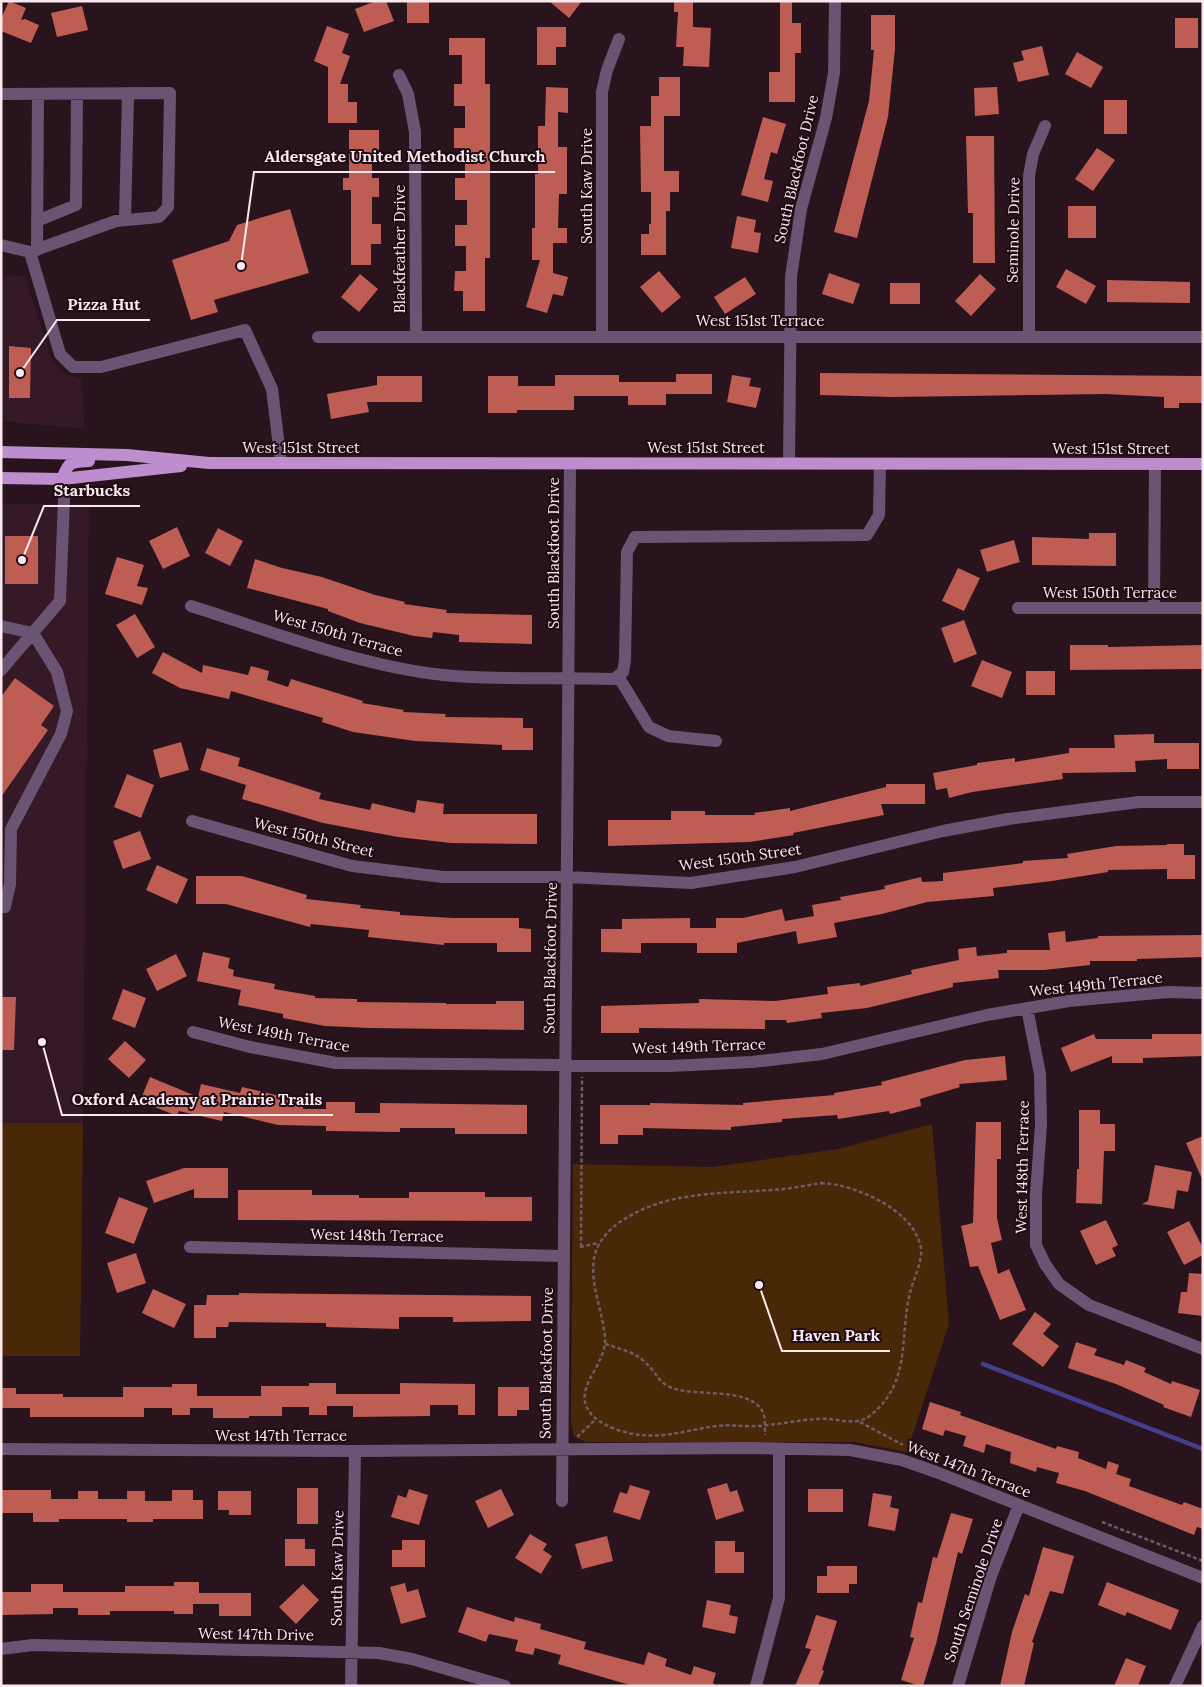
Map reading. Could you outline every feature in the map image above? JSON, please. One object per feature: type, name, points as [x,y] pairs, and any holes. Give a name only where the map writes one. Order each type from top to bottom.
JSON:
[{"type":"main road","name":"West 151st Street","points":[[1,452],[149,457],[209,463],[1203,464]]},
{"type":"main road","points":[[62,479],[67,466],[72,462],[149,457]]},
{"type":"main road","name":"West 151st Street","points":[[1,478],[62,479],[209,463]]},
{"type":"street","name":"South Blackfoot Drive","points":[[788,463],[791,277],[797,228],[826,118],[834,73],[835,1]]},
{"type":"street","name":"South Kaw Drive","points":[[602,336],[602,92],[607,70],[619,39]]},
{"type":"street","name":"Blackfeather Drive","points":[[399,74],[408,94],[415,132],[416,336]]},
{"type":"street","points":[[1,94],[170,93],[168,207],[159,217],[125,220],[34,251],[1,245]]},
{"type":"street","points":[[38,94],[37,221],[34,251],[60,354],[73,367],[101,368],[245,330],[272,389],[281,463]]},
{"type":"street","points":[[37,221],[76,205],[77,94]]},
{"type":"street","points":[[125,220],[128,94]]},
{"type":"street","name":"Seminole Drive","points":[[1029,337],[1029,176],[1033,154],[1045,126]]},
{"type":"street","name":"West 151st Terrace","points":[[318,337],[1203,337]]},
{"type":"street","name":"South Blackfoot Drive","points":[[561,1451],[570,464]]},
{"type":"street","points":[[716,741],[668,736],[649,727],[618,676],[623,672],[625,660],[627,552],[635,537],[868,535],[879,515],[880,464]]},
{"type":"street","points":[[1154,608],[1155,464]]},
{"type":"street","points":[[1,670],[60,601],[64,500],[62,479]]},
{"type":"street","name":"West 150th Terrace","points":[[191,606],[361,659],[410,670],[454,676],[614,679],[618,676]]},
{"type":"street","name":"West 150th Terrace","points":[[1018,608],[1203,608]]},
{"type":"street","points":[[1,626],[34,632],[57,672],[67,711],[61,734],[11,829],[10,884],[3,911]]},
{"type":"street","name":"West 150th Street","points":[[192,821],[352,866],[443,877],[566,877],[691,883],[795,867],[943,831],[1008,820],[1139,802],[1203,802]]},
{"type":"street","name":"West 149th Terrace","points":[[193,1032],[250,1047],[336,1063],[565,1066],[679,1065],[752,1062],[822,1054],[987,1015],[1069,1001],[1148,994],[1203,993]]},
{"type":"street","name":"West 148th Terrace","points":[[1027,1008],[1040,1074],[1041,1125],[1036,1194],[1036,1245],[1045,1264],[1059,1284],[1090,1304],[1203,1349]]},
{"type":"street","name":"West 148th Terrace","points":[[190,1247],[563,1252]]},
{"type":"street","name":"West 147th Terrace","points":[[1,1449],[354,1451],[850,1450],[902,1460],[1203,1578]]},
{"type":"street","points":[[756,1686],[779,1598],[779,1449]]},
{"type":"street","name":"South Kaw Drive","points":[[351,1686],[354,1451]]},
{"type":"street","points":[[561,1451],[562,1501]]},
{"type":"street","name":"South Seminole Drive","points":[[958,1686],[991,1576],[1019,1505]]},
{"type":"street","points":[[1175,1686],[1203,1626]]},
{"type":"street","name":"West 147th Drive","points":[[1,1649],[33,1645],[379,1653],[412,1659],[505,1686]]},
{"type":"path","points":[[580,1066],[583,1086],[581,1247]]},
{"type":"path","points":[[839,1184],[860,1190],[892,1208],[912,1228],[920,1244],[921,1254],[909,1296],[902,1362],[892,1392],[873,1414],[863,1420],[852,1422],[836,1419],[819,1419],[765,1426],[718,1425],[656,1436],[638,1435],[613,1428],[596,1419],[585,1402],[585,1389],[605,1344],[594,1284],[594,1258],[599,1242],[612,1227],[632,1213],[662,1200],[686,1195],[839,1184]]},
{"type":"path","points":[[563,1252],[599,1242]]},
{"type":"path","points":[[605,1344],[637,1355],[648,1364],[658,1379],[668,1386],[683,1391],[746,1398],[757,1405],[764,1414],[765,1449]]},
{"type":"shaded area","points":[[1,275],[25,276],[52,360],[63,373],[81,379],[85,429],[1,421]]},
{"type":"shaded area","points":[[1,504],[89,504],[83,1123],[1,1123]]},
{"type":"shaded area","points":[[1,1123],[83,1123],[80,1356],[1,1356]]},
{"type":"shaded area","points":[[932,1124],[949,1324],[907,1452],[854,1442],[586,1442],[574,1436],[571,1423],[573,1164],[713,1167],[838,1149]]},
{"type":"building","points":[[9,1],[26,8],[21,20],[25,19],[39,25],[31,43],[1,31],[1,19]]},
{"type":"building","points":[[376,1],[386,1],[394,21],[364,32],[355,9]]},
{"type":"building","points":[[407,1],[429,1],[429,23],[407,23]]},
{"type":"building","points":[[549,1],[582,1],[569,18]]},
{"type":"building","points":[[674,1],[693,1],[693,27],[711,28],[709,67],[683,66],[684,47],[676,47],[678,12],[674,12]]},
{"type":"building","points":[[780,1],[792,1],[792,23],[801,23],[801,53],[795,53],[795,102],[769,102],[769,72],[780,72]]},
{"type":"building","points":[[82,6],[88,30],[57,37],[51,13]]},
{"type":"building","points":[[871,15],[895,15],[895,49],[888,117],[857,238],[834,232],[869,101],[874,50],[871,50]]},
{"type":"building","points":[[1175,18],[1198,18],[1198,48],[1175,48]]},
{"type":"building","points":[[327,26],[349,34],[342,53],[350,56],[340,84],[348,84],[348,102],[357,102],[357,123],[328,123],[328,67],[314,61]]},
{"type":"building","points":[[537,27],[566,27],[566,47],[556,47],[556,65],[537,65]]},
{"type":"building","points":[[449,38],[485,38],[485,84],[490,84],[490,258],[485,258],[485,311],[463,311],[463,291],[454,291],[455,271],[466,271],[466,246],[455,246],[455,225],[467,225],[467,200],[455,200],[455,178],[465,178],[465,148],[454,148],[454,128],[465,128],[465,106],[454,106],[454,84],[462,84],[462,55],[449,55]]},
{"type":"building","points":[[1042,46],[1049,75],[1018,82],[1013,63],[1024,60],[1021,51]]},
{"type":"building","points":[[1077,52],[1103,67],[1091,88],[1065,74]]},
{"type":"building","points":[[659,77],[680,77],[680,116],[664,116],[664,171],[679,171],[679,192],[670,192],[670,211],[666,211],[666,255],[641,255],[641,234],[649,234],[649,224],[651,224],[651,192],[641,192],[640,126],[651,126],[651,96],[659,96]]},
{"type":"building","points":[[546,87],[568,88],[568,113],[558,112],[558,147],[567,147],[567,194],[559,194],[558,228],[567,228],[567,243],[553,243],[553,273],[568,277],[563,296],[553,294],[547,313],[526,307],[540,260],[532,260],[532,228],[535,228],[535,174],[538,174],[538,126],[545,126]]},
{"type":"building","points":[[997,87],[999,114],[975,116],[974,88]]},
{"type":"building","points":[[1104,100],[1127,100],[1127,134],[1104,134]]},
{"type":"building","points":[[763,117],[786,124],[777,154],[771,152],[764,179],[773,181],[768,202],[741,195]]},
{"type":"building","points":[[349,130],[379,130],[379,150],[372,150],[372,178],[379,178],[379,197],[372,197],[372,224],[381,224],[381,244],[371,244],[371,265],[351,265],[351,190],[343,190],[343,178],[349,178]]},
{"type":"building","points":[[966,136],[994,136],[995,263],[973,263],[973,213],[968,213]]},
{"type":"building","points":[[1097,148],[1115,160],[1093,191],[1075,179]]},
{"type":"building","points":[[1068,206],[1096,206],[1096,238],[1068,238]]},
{"type":"building","points":[[290,209],[309,273],[214,300],[218,312],[191,320],[172,260],[229,241],[237,225]]},
{"type":"building","points":[[737,216],[756,220],[754,232],[761,233],[758,253],[731,248]]},
{"type":"building","points":[[1066,269],[1096,286],[1086,304],[1056,287]]},
{"type":"building","points":[[659,271],[681,297],[662,313],[640,287]]},
{"type":"building","points":[[829,273],[860,284],[853,304],[822,294]]},
{"type":"building","points":[[360,274],[378,289],[359,312],[341,297]]},
{"type":"building","points":[[980,274],[996,289],[971,316],[955,301]]},
{"type":"building","points":[[745,277],[756,294],[725,314],[714,297]]},
{"type":"building","points":[[1107,280],[1190,282],[1190,303],[1107,302]]},
{"type":"building","points":[[890,283],[920,283],[920,304],[890,304]]},
{"type":"building","points":[[9,346],[31,348],[30,398],[9,398]]},
{"type":"building","points":[[820,373],[1203,376],[1203,403],[1179,403],[1179,408],[1164,408],[1164,397],[1106,394],[893,397],[820,395]]},
{"type":"building","points":[[676,374],[712,374],[712,394],[666,394],[666,405],[628,405],[628,396],[574,396],[574,410],[517,410],[517,413],[488,413],[488,376],[518,376],[518,386],[555,386],[555,375],[619,375],[619,382],[676,382]]},
{"type":"building","points":[[732,375],[751,378],[749,386],[761,388],[756,408],[727,402]]},
{"type":"building","points":[[377,376],[422,376],[422,402],[367,402],[369,412],[331,419],[327,394],[377,385]]},
{"type":"building","points":[[177,527],[190,556],[163,569],[149,541]]},
{"type":"building","points":[[218,528],[243,541],[230,566],[205,553]]},
{"type":"building","points":[[1089,533],[1116,533],[1116,566],[1032,565],[1032,537],[1089,539]]},
{"type":"building","points":[[5,536],[38,536],[38,584],[5,584]]},
{"type":"building","points":[[1014,540],[1020,562],[987,572],[980,550]]},
{"type":"building","points":[[117,557],[144,565],[137,586],[148,588],[142,605],[105,594]]},
{"type":"building","points":[[255,559],[282,568],[322,577],[375,595],[405,602],[404,604],[447,610],[446,613],[532,615],[532,644],[459,642],[459,635],[433,632],[432,638],[414,636],[360,623],[328,611],[328,609],[247,588]]},
{"type":"building","points":[[958,568],[980,578],[964,611],[942,601]]},
{"type":"building","points":[[135,614],[155,647],[137,658],[116,625]]},
{"type":"building","points":[[964,620],[977,654],[954,663],[941,628]]},
{"type":"building","points":[[1070,645],[1108,645],[1108,647],[1203,645],[1203,669],[1070,670]]},
{"type":"building","points":[[163,652],[202,673],[203,665],[248,675],[251,666],[269,671],[267,680],[288,687],[291,679],[363,701],[362,703],[404,710],[403,712],[446,714],[445,717],[523,718],[523,728],[533,728],[533,750],[502,750],[502,745],[415,741],[353,732],[322,722],[323,718],[231,691],[229,699],[180,688],[152,673]]},
{"type":"building","points":[[982,660],[1012,672],[1002,698],[971,686]]},
{"type":"building","points":[[1026,671],[1055,671],[1055,695],[1026,695]]},
{"type":"building","points":[[15,678],[54,706],[41,725],[48,730],[1,797],[1,697]]},
{"type":"building","points":[[1154,734],[1154,743],[1199,743],[1199,769],[1167,769],[1167,759],[1135,761],[1136,772],[1062,773],[1063,779],[972,792],[949,798],[947,788],[936,790],[933,773],[977,765],[977,763],[1015,758],[1015,762],[1069,753],[1069,748],[1115,748],[1114,735]]},
{"type":"building","points":[[181,742],[189,770],[160,778],[153,750]]},
{"type":"building","points":[[207,748],[240,758],[238,766],[321,793],[319,799],[370,810],[372,803],[415,813],[417,800],[444,804],[443,814],[537,814],[537,844],[451,843],[398,837],[323,823],[242,799],[246,785],[200,770]]},
{"type":"building","points":[[127,774],[154,785],[141,818],[114,807]]},
{"type":"building","points":[[886,784],[925,784],[925,804],[881,804],[884,815],[793,833],[794,835],[750,842],[608,846],[608,820],[671,820],[671,811],[705,811],[705,815],[755,815],[754,813],[790,808],[790,811],[886,787]]},
{"type":"building","points":[[140,831],[151,859],[123,869],[113,841]]},
{"type":"building","points":[[1184,844],[1184,855],[1195,855],[1195,879],[1167,879],[1167,869],[1108,870],[1108,872],[1052,881],[993,888],[994,896],[927,902],[882,914],[834,923],[837,937],[798,944],[796,931],[737,943],[737,953],[697,953],[697,943],[641,943],[641,953],[601,952],[601,929],[622,929],[622,919],[690,918],[690,928],[716,928],[716,918],[743,918],[782,909],[785,921],[814,916],[812,905],[841,900],[840,897],[885,889],[884,886],[921,877],[922,882],[943,881],[943,873],[1023,863],[1023,861],[1068,858],[1067,854],[1116,846]]},
{"type":"building","points":[[157,865],[188,879],[177,904],[146,890]]},
{"type":"building","points":[[196,876],[242,876],[307,895],[306,899],[361,905],[360,908],[400,912],[400,915],[453,918],[519,918],[519,928],[531,929],[531,952],[497,952],[497,943],[444,943],[444,945],[368,937],[369,930],[311,924],[310,927],[226,904],[196,904]]},
{"type":"building","points":[[1065,931],[1066,942],[1098,938],[1098,936],[1203,935],[1203,957],[1137,959],[1137,961],[1090,961],[1090,965],[1044,970],[998,970],[999,978],[953,983],[953,987],[867,1008],[821,1013],[822,1018],[787,1023],[786,1020],[765,1020],[765,1029],[639,1028],[639,1033],[601,1033],[601,1006],[699,1003],[699,999],[775,1001],[828,994],[827,987],[860,983],[860,986],[912,974],[911,970],[959,960],[958,949],[976,947],[977,956],[1007,953],[1007,950],[1050,950],[1048,933]]},
{"type":"building","points":[[203,952],[230,958],[228,968],[234,970],[233,976],[275,984],[274,989],[315,996],[315,998],[357,999],[357,1002],[446,1004],[496,1004],[496,1001],[524,1001],[524,1030],[325,1026],[283,1018],[283,1014],[238,1005],[241,990],[197,981]]},
{"type":"building","points":[[176,954],[187,976],[157,991],[146,969]]},
{"type":"building","points":[[123,989],[146,998],[135,1028],[112,1019]]},
{"type":"building","points":[[1,997],[16,997],[14,1050],[1,1050]]},
{"type":"building","points":[[1094,1034],[1096,1039],[1152,1039],[1152,1034],[1203,1034],[1203,1056],[1143,1058],[1143,1063],[1112,1063],[1112,1056],[1071,1072],[1061,1048]]},
{"type":"building","points":[[125,1041],[146,1060],[129,1078],[108,1059]]},
{"type":"building","points":[[1005,1056],[1007,1080],[959,1084],[960,1087],[920,1099],[921,1106],[890,1114],[889,1111],[838,1119],[837,1115],[782,1119],[782,1122],[731,1127],[731,1130],[643,1128],[643,1135],[618,1135],[618,1144],[600,1144],[600,1105],[650,1105],[650,1103],[743,1105],[743,1103],[834,1095],[834,1093],[882,1085],[881,1082],[965,1060]]},
{"type":"building","points":[[150,1077],[198,1097],[201,1084],[240,1093],[242,1087],[280,1096],[303,1096],[303,1109],[326,1109],[326,1102],[355,1102],[355,1113],[380,1113],[380,1103],[527,1105],[527,1134],[455,1134],[455,1128],[400,1128],[400,1132],[326,1131],[326,1126],[278,1125],[224,1112],[222,1121],[179,1111],[177,1116],[140,1101]]},
{"type":"building","points":[[1079,1110],[1100,1110],[1100,1124],[1115,1124],[1115,1151],[1104,1151],[1102,1204],[1076,1203],[1077,1169],[1079,1169]]},
{"type":"building","points":[[976,1122],[1001,1122],[1001,1159],[997,1159],[997,1218],[1002,1240],[991,1243],[998,1274],[1009,1269],[1026,1310],[1000,1320],[978,1266],[970,1267],[961,1226],[973,1223]]},
{"type":"building","points":[[1203,1136],[1203,1181],[1186,1143]]},
{"type":"building","points":[[1155,1165],[1192,1172],[1188,1192],[1177,1190],[1174,1209],[1142,1204],[1148,1201]]},
{"type":"building","points":[[184,1168],[228,1168],[228,1198],[194,1198],[194,1189],[154,1203],[146,1181]]},
{"type":"building","points":[[238,1190],[312,1190],[312,1195],[359,1195],[359,1198],[409,1198],[409,1192],[485,1192],[485,1197],[532,1197],[532,1221],[238,1220]]},
{"type":"building","points":[[119,1197],[148,1208],[134,1244],[105,1233]]},
{"type":"building","points":[[1106,1220],[1118,1245],[1112,1248],[1116,1256],[1096,1265],[1080,1231]]},
{"type":"building","points":[[1189,1221],[1203,1248],[1203,1255],[1184,1265],[1167,1232]]},
{"type":"building","points":[[136,1253],[146,1283],[117,1293],[107,1263]]},
{"type":"building","points":[[1189,1273],[1203,1274],[1203,1316],[1178,1313],[1181,1292],[1187,1292]]},
{"type":"building","points":[[153,1289],[186,1304],[174,1328],[142,1313]]},
{"type":"building","points":[[239,1293],[531,1296],[531,1321],[453,1322],[453,1317],[399,1317],[399,1329],[326,1327],[326,1323],[229,1322],[228,1327],[216,1327],[216,1338],[194,1338],[194,1305],[206,1305],[207,1295],[239,1295]]},
{"type":"building","points":[[1035,1312],[1051,1324],[1043,1334],[1059,1346],[1043,1367],[1012,1344]]},
{"type":"building","points":[[1076,1342],[1097,1349],[1094,1355],[1124,1365],[1126,1360],[1146,1368],[1144,1372],[1171,1384],[1172,1381],[1200,1390],[1191,1417],[1163,1407],[1164,1405],[1116,1384],[1068,1368]]},
{"type":"building","points":[[309,1383],[336,1383],[336,1394],[400,1394],[400,1383],[475,1384],[475,1415],[458,1415],[458,1405],[430,1405],[430,1416],[353,1417],[353,1406],[327,1406],[327,1415],[309,1415],[309,1407],[282,1407],[282,1416],[249,1416],[249,1418],[213,1418],[213,1408],[190,1408],[190,1415],[172,1415],[172,1408],[144,1408],[144,1417],[30,1417],[30,1408],[1,1408],[1,1388],[16,1388],[16,1394],[63,1394],[63,1397],[123,1397],[123,1387],[172,1387],[172,1384],[197,1384],[197,1396],[261,1396],[261,1386],[309,1386]]},
{"type":"building","points":[[498,1387],[529,1387],[529,1410],[517,1410],[517,1416],[498,1416]]},
{"type":"building","points":[[930,1402],[961,1412],[960,1415],[1056,1449],[1057,1446],[1079,1452],[1078,1458],[1106,1469],[1108,1461],[1119,1465],[1116,1474],[1131,1479],[1129,1486],[1182,1505],[1184,1502],[1203,1509],[1203,1529],[1197,1527],[1194,1535],[1085,1491],[1056,1483],[1059,1473],[1037,1467],[1036,1472],[1010,1463],[1011,1452],[986,1444],[984,1453],[963,1446],[966,1436],[945,1430],[943,1436],[922,1429]]},
{"type":"building","points":[[727,1483],[730,1492],[737,1490],[744,1511],[716,1520],[707,1489]]},
{"type":"building","points":[[630,1485],[650,1491],[640,1520],[613,1512],[620,1492],[627,1494]]},
{"type":"building","points":[[297,1488],[318,1488],[318,1524],[297,1524]]},
{"type":"building","points":[[409,1489],[428,1495],[419,1525],[391,1517],[398,1495],[406,1498]]},
{"type":"building","points":[[501,1489],[514,1515],[488,1528],[475,1501]]},
{"type":"building","points":[[808,1489],[843,1489],[843,1512],[808,1512]]},
{"type":"building","points":[[1,1490],[51,1490],[51,1499],[78,1499],[78,1491],[98,1491],[98,1499],[127,1499],[127,1491],[145,1491],[145,1501],[172,1501],[172,1490],[193,1490],[193,1500],[203,1500],[203,1519],[153,1519],[153,1522],[127,1522],[127,1519],[59,1519],[59,1522],[33,1522],[33,1513],[1,1513]]},
{"type":"building","points":[[218,1491],[251,1491],[251,1515],[229,1515],[229,1510],[218,1510]]},
{"type":"building","points":[[873,1493],[892,1496],[890,1507],[899,1509],[895,1531],[868,1526]]},
{"type":"building","points":[[951,1513],[973,1519],[962,1554],[958,1552],[936,1644],[923,1686],[920,1686],[901,1680],[914,1638],[910,1637],[918,1602],[922,1603],[933,1557],[937,1558]]},
{"type":"building","points":[[530,1534],[547,1544],[543,1550],[552,1556],[541,1574],[515,1558]]},
{"type":"building","points":[[607,1536],[613,1561],[582,1569],[575,1544]]},
{"type":"building","points":[[285,1539],[305,1539],[305,1549],[315,1549],[315,1566],[285,1566]]},
{"type":"building","points":[[402,1540],[425,1540],[425,1567],[392,1567],[392,1550],[402,1550]]},
{"type":"building","points":[[715,1541],[735,1541],[735,1552],[744,1552],[744,1573],[715,1573]]},
{"type":"building","points":[[1043,1547],[1074,1556],[1063,1594],[1050,1591],[1032,1642],[1034,1643],[1024,1686],[1000,1686],[1012,1632],[1025,1594],[1029,1596]]},
{"type":"building","points":[[827,1566],[857,1566],[857,1584],[849,1584],[849,1593],[817,1593],[817,1576],[827,1576]]},
{"type":"building","points":[[174,1582],[199,1582],[199,1593],[251,1593],[251,1616],[219,1616],[219,1604],[193,1604],[193,1614],[174,1614],[174,1611],[110,1611],[110,1615],[78,1615],[78,1608],[53,1608],[53,1614],[1,1615],[1,1592],[31,1592],[31,1584],[63,1584],[63,1592],[125,1592],[125,1586],[174,1586]]},
{"type":"building","points":[[1107,1582],[1179,1610],[1171,1630],[1127,1612],[1125,1616],[1098,1605]]},
{"type":"building","points":[[405,1583],[407,1592],[418,1589],[426,1617],[401,1624],[390,1587]]},
{"type":"building","points":[[303,1584],[319,1600],[296,1624],[279,1607]]},
{"type":"building","points":[[707,1600],[731,1605],[729,1615],[738,1617],[735,1634],[702,1627]]},
{"type":"building","points":[[467,1607],[514,1622],[515,1617],[541,1624],[540,1629],[586,1642],[584,1649],[644,1665],[648,1652],[667,1659],[665,1666],[691,1675],[694,1666],[716,1673],[713,1683],[716,1686],[633,1686],[558,1664],[561,1655],[535,1648],[533,1655],[515,1651],[518,1640],[489,1634],[486,1642],[458,1632]]},
{"type":"building","points":[[816,1615],[837,1621],[822,1670],[824,1671],[818,1686],[795,1686],[811,1649],[805,1648]]},
{"type":"building","points":[[1126,1658],[1146,1666],[1138,1686],[1114,1686]]},
{"type":"waterway","points":[[983,1364],[1203,1449]]},
{"type":"place","name":"Aldersgate United Methodist Church","points":[[241,266]]},
{"type":"place","name":"Pizza Hut","points":[[20,373]]},
{"type":"place","name":"Starbucks","points":[[22,560]]},
{"type":"place","name":"Oxford Academy at Prairie Trails","points":[[42,1042]]},
{"type":"place","name":"Haven Park","points":[[759,1285]]}]
